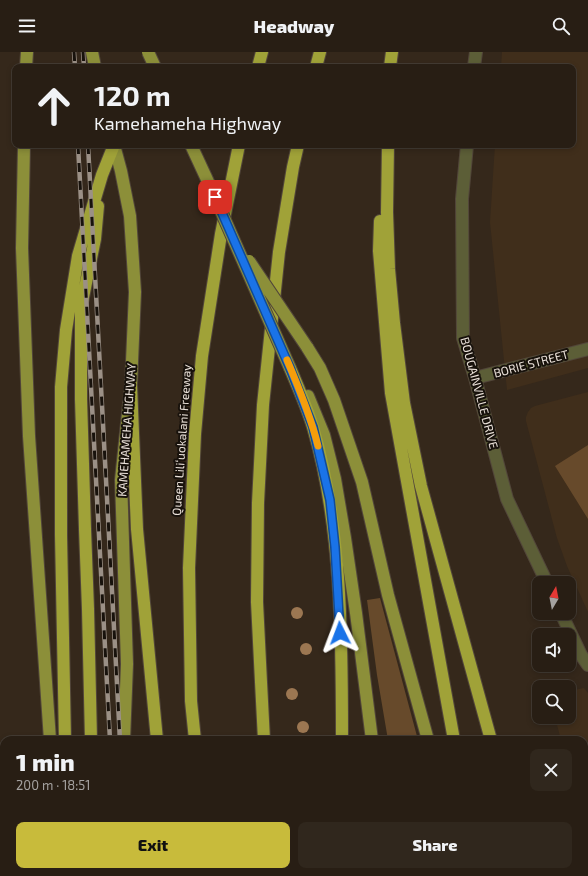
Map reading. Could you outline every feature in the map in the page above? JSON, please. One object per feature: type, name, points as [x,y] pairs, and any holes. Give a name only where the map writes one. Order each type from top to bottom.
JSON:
[{"type":"highway","points":[[150,64],[156,52]]},
{"type":"highway","points":[[259,64],[262,52]]},
{"type":"highway","points":[[317,64],[320,52]]},
{"type":"highway","points":[[391,64],[393,52]]},
{"type":"highway","points":[[65,736],[61,527],[61,386],[66,330],[78,256],[102,175],[113,148]]},
{"type":"highway","name":"Queen Liliʻuokalani Freeway","points":[[195,736],[191,701],[189,568],[195,434],[202,356],[221,234],[238,148]]},
{"type":"highway","points":[[264,736],[257,602],[258,503],[262,420],[279,252],[297,148]]},
{"type":"highway","points":[[381,148],[379,252],[390,393],[453,736]]},
{"type":"highway","points":[[388,148],[387,212],[389,268],[404,402],[421,486],[490,736]]},
{"type":"highway","points":[[91,736],[81,307],[95,239],[102,175]]},
{"type":"highway","points":[[290,368],[306,400],[328,493],[335,547],[341,646],[342,736]]},
{"type":"highway","points":[[131,385],[137,528],[157,736]]},
{"type":"main road","points":[[26,64],[27,52]]},
{"type":"main road","points":[[92,52],[94,64]]},
{"type":"main road","points":[[148,52],[154,64]]},
{"type":"main road","points":[[24,148],[22,248],[30,436],[50,736]]},
{"type":"main road","name":"KAMEHAMEHA HIGHWAY","points":[[115,148],[130,216],[135,292],[131,385],[121,480],[127,664],[124,736]]},
{"type":"main road","points":[[192,148],[290,368]]},
{"type":"main road","points":[[233,237],[307,347],[320,368],[334,400],[362,482],[388,595],[427,736]]},
{"type":"main road","points":[[306,400],[324,435],[335,479],[356,613],[371,736]]},
{"type":"street","points":[[474,64],[476,52]]},
{"type":"street","name":"BOUGAINVILLE DRIVE","points":[[467,148],[462,199],[463,338],[507,499],[544,576]]},
{"type":"street","name":"BORIE STREET","points":[[475,378],[588,349]]},
{"type":"street","points":[[564,620],[581,655],[588,665]]},
{"type":"shaded area","points":[[502,52],[588,52],[588,368],[507,390],[490,222],[495,148],[576,148],[576,64],[501,64]]},
{"type":"shaded area","points":[[588,392],[588,612],[576,586],[576,576],[572,576],[557,538],[526,421],[528,412],[535,406]]},
{"type":"shaded area","points":[[588,445],[588,519],[555,466]]},
{"type":"shaded area","points":[[380,598],[417,736],[387,736],[367,600]]},
{"type":"shaded area","points":[[584,688],[588,693],[588,736],[560,736],[557,724],[576,724],[576,690]]},
{"type":"railway","points":[[74,52],[75,64]]},
{"type":"railway","points":[[83,52],[84,64]]},
{"type":"railway","points":[[78,148],[110,736]]},
{"type":"railway","points":[[88,148],[120,736]]},
{"type":"slow traffic","points":[[287,360],[306,406],[318,446]]},
{"type":"route","points":[[215,197],[290,368],[313,427],[330,500],[335,547],[340,633]]}]
